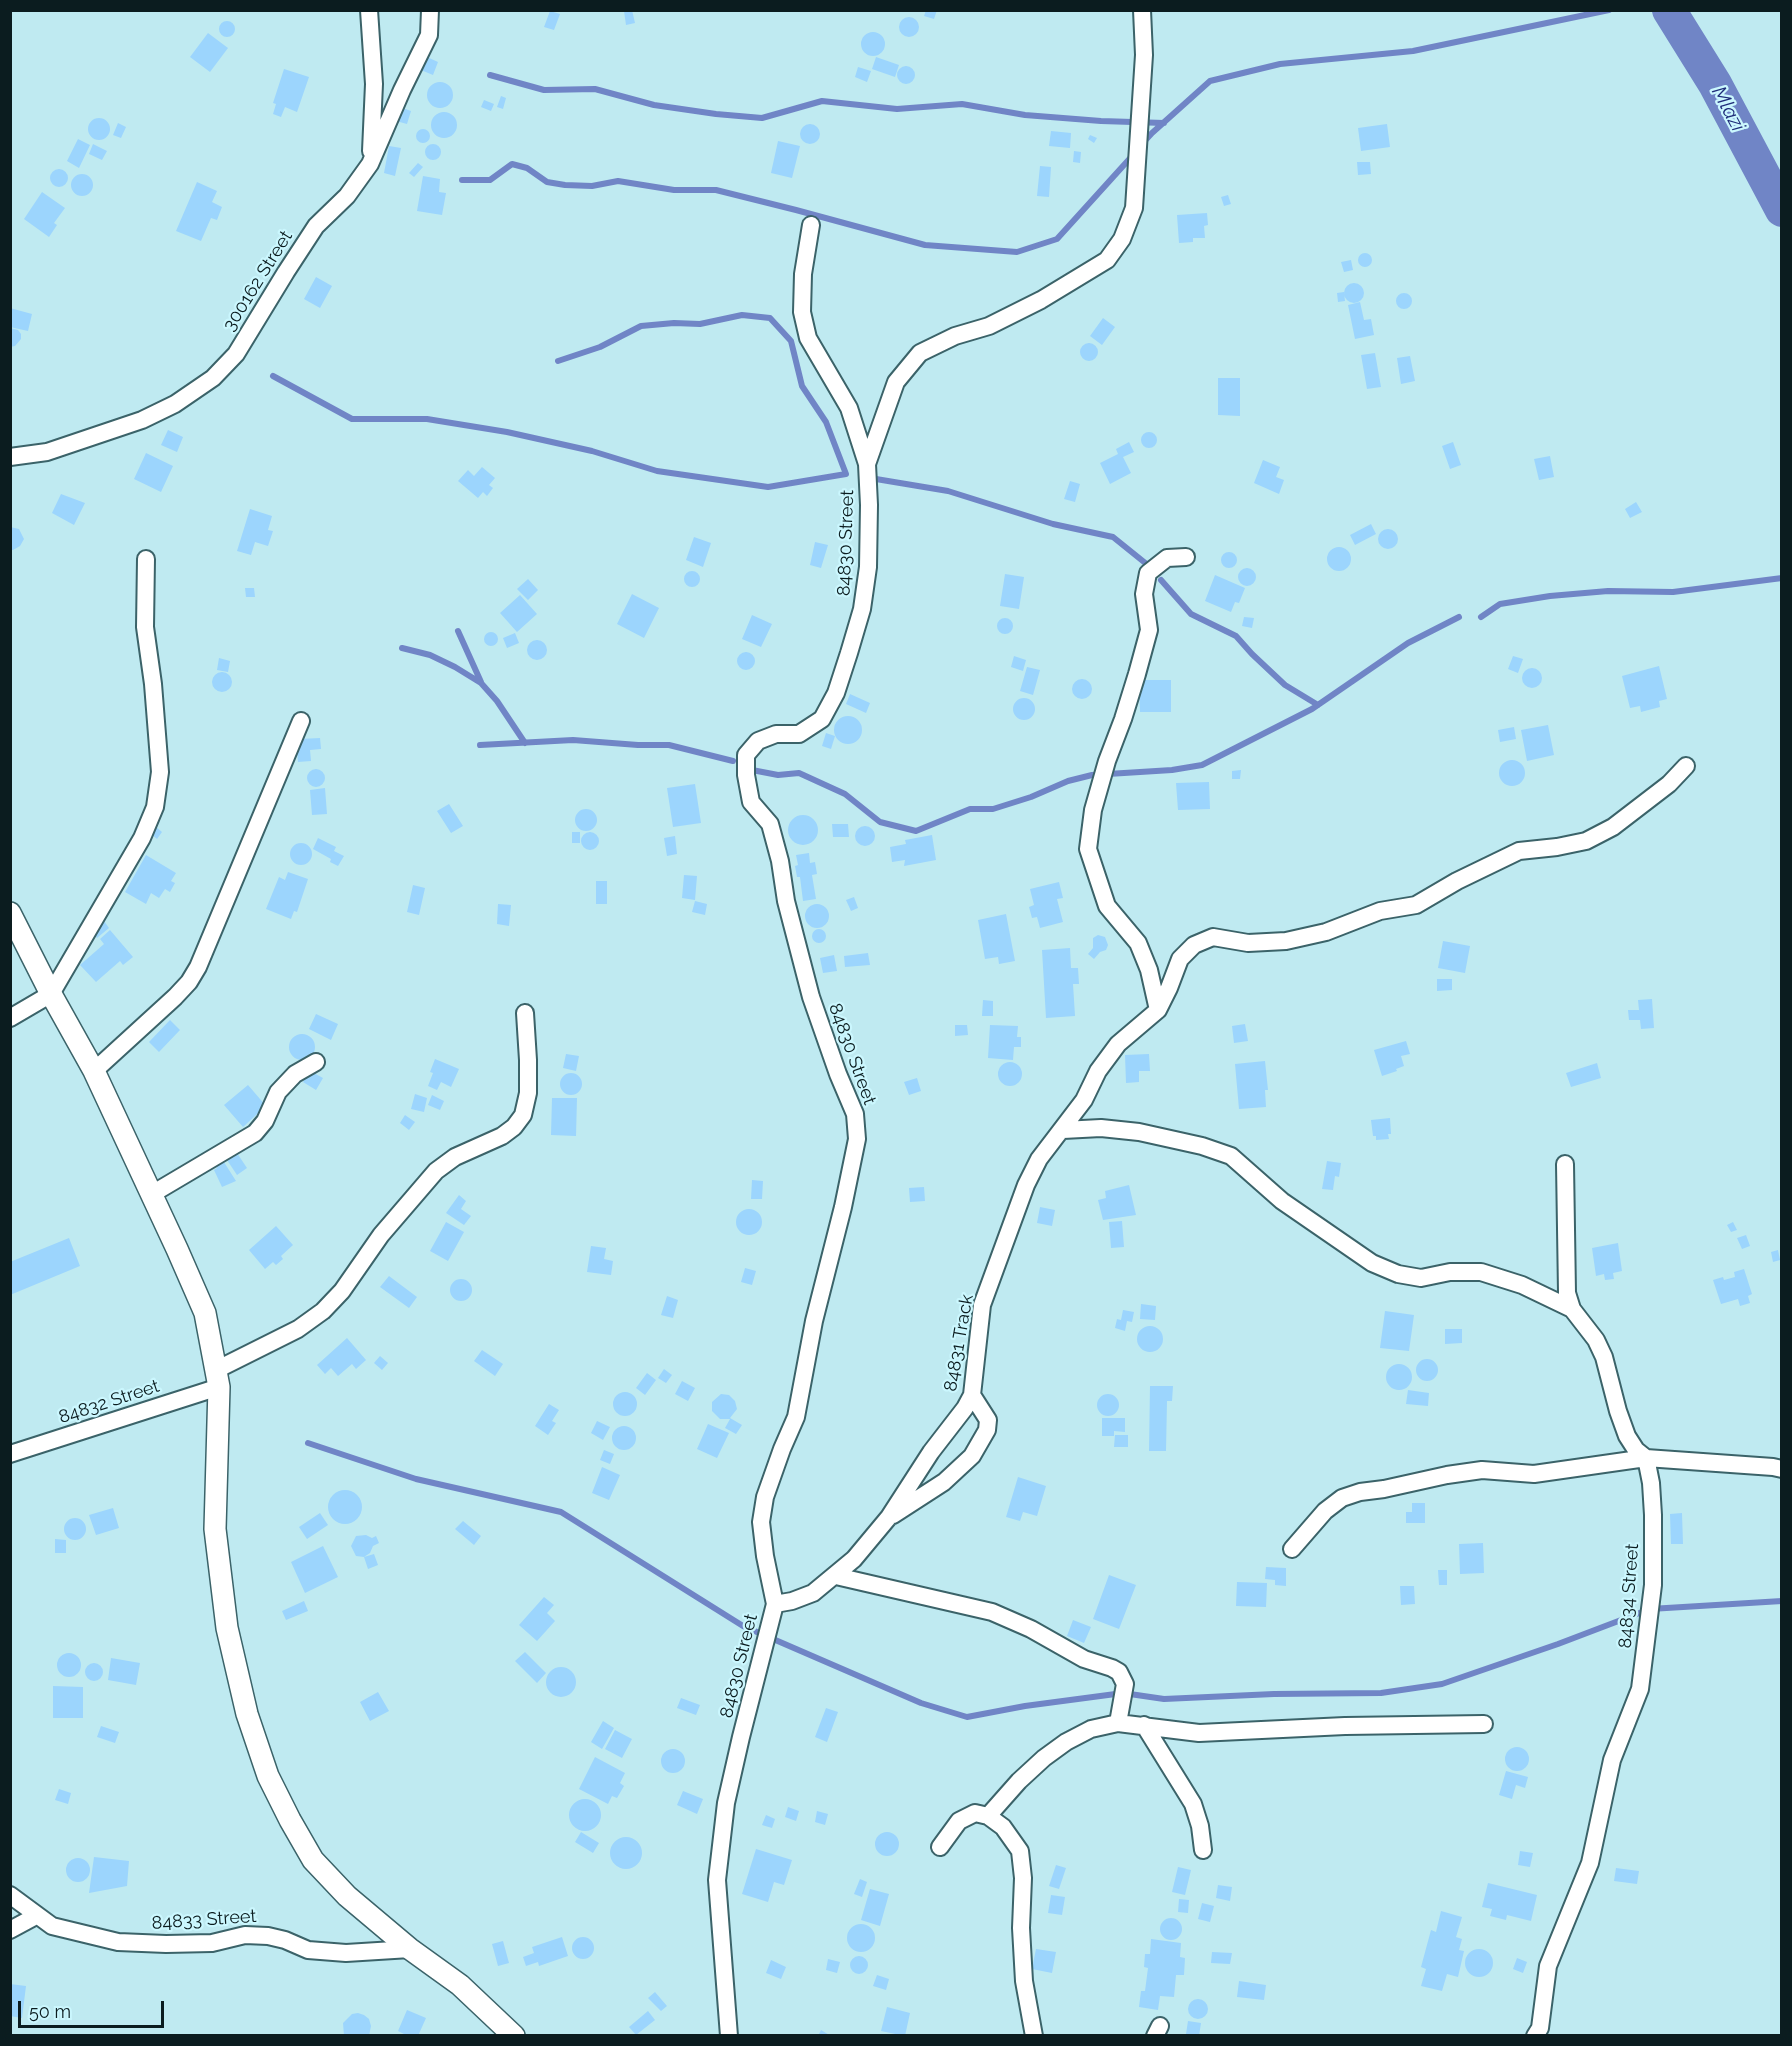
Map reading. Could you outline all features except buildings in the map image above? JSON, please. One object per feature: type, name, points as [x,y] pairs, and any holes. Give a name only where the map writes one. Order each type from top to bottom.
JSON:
[{"type":"street","points":[[369,10],[375,84],[370,164]]},
{"type":"street","name":"300162 Street","points":[[10,457],[47,452],[142,420],[176,404],[213,378],[236,354],[316,226],[347,196],[370,164],[429,35],[430,10]]},
{"type":"street","points":[[867,464],[896,382],[920,353],[955,336],[989,326],[1041,300],[1107,260],[1122,239],[1134,208],[1144,55],[1142,10]]},
{"type":"street","name":"84830 Street","points":[[729,2036],[717,1880],[726,1803],[775,1604],[761,1522],[765,1497],[796,1417],[814,1321],[843,1207],[857,1139],[855,1114],[838,1074],[811,997],[786,901],[780,861],[770,824],[751,802],[746,775],[746,755],[758,741],[776,734],[799,734],[822,719],[836,693],[849,653],[864,599],[868,567],[867,464],[849,408],[808,338],[802,312],[803,274],[811,225]]},
{"type":"street","points":[[1158,1010],[1149,970],[1138,943],[1107,906],[1088,849],[1093,810],[1149,630],[1143,594],[1148,573],[1167,558],[1186,557]]},
{"type":"street","points":[[10,1018],[51,994],[142,838],[155,807],[160,772],[146,627],[146,559]]},
{"type":"street","points":[[94,1071],[176,997],[198,968],[301,721]]},
{"type":"street","points":[[1158,1010],[1180,959],[1194,945],[1214,937],[1248,943],[1286,941],[1326,932],[1380,911],[1416,905],[1457,881],[1519,851],[1586,842],[1613,827],[1669,784],[1686,766]]},
{"type":"street","points":[[10,913],[51,994],[94,1071],[205,1313],[217,1379],[215,1528],[227,1628],[247,1714],[268,1776],[313,1860],[347,1896],[411,1949],[460,1985],[513,2036]]},
{"type":"street","name":"84831 Track","points":[[775,1604],[792,1601],[813,1593],[854,1559],[889,1517],[906,1488],[972,1395],[982,1305],[1026,1185],[1039,1159],[1084,1100],[1098,1071],[1118,1044],[1158,1010]]},
{"type":"street","name":"84832 Street","points":[[10,1454],[217,1379],[323,1311],[342,1291],[381,1236],[436,1171],[455,1157],[502,1136],[514,1127],[522,1115],[528,1093],[525,1013]]},
{"type":"street","points":[[152,1194],[255,1133],[265,1121],[278,1092],[295,1074],[316,1062]]},
{"type":"street","points":[[1063,1130],[1101,1128],[1138,1132],[1202,1146],[1231,1156],[1282,1201],[1372,1263],[1398,1274],[1421,1278],[1450,1272],[1481,1272],[1532,1290],[1572,1309]]},
{"type":"street","points":[[1565,1164],[1567,1293],[1572,1309],[1596,1340],[1604,1357],[1627,1436],[1636,1450],[1646,1458]]},
{"type":"street","points":[[889,1517],[944,1482],[972,1456],[987,1430],[988,1420],[972,1395]]},
{"type":"street","points":[[1292,1549],[1324,1511],[1341,1498],[1360,1491],[1384,1489],[1447,1475],[1482,1470],[1534,1474],[1646,1458],[1782,1469]]},
{"type":"street","name":"84834 Street","points":[[1535,2036],[1540,2028],[1548,1966],[1590,1863],[1612,1760],[1640,1689],[1653,1586],[1653,1515],[1651,1483],[1646,1458]]},
{"type":"street","points":[[836,1576],[992,1612],[1031,1629],[1084,1659],[1112,1668],[1119,1672],[1125,1684],[1118,1723]]},
{"type":"street","points":[[988,1816],[1018,1781],[1066,1742],[1091,1729],[1118,1723],[1199,1733],[1345,1726],[1484,1724]]},
{"type":"street","points":[[1144,1725],[1193,1804],[1200,1826],[1203,1850]]},
{"type":"street","points":[[940,1847],[959,1821],[975,1813],[988,1816],[1003,1827],[1020,1851],[1023,1878],[1021,1928],[1024,1981],[1034,2036]]},
{"type":"street","name":"84833 Street","points":[[10,1895],[52,1926],[118,1942],[212,1943],[245,1935],[268,1936],[285,1940],[308,1950],[346,1953],[411,1949]]},
{"type":"street","points":[[10,1930],[36,1916]]},
{"type":"waterway","points":[[1141,145],[1210,81],[1280,64],[1413,51],[1609,10]]},
{"type":"waterway","name":"Mlazi","points":[[1669,10],[1715,84],[1782,210]]},
{"type":"waterway","points":[[490,75],[544,90],[595,89],[654,105],[762,118],[822,101],[897,109],[962,104],[1025,115],[1164,123]]},
{"type":"waterway","points":[[462,180],[490,180],[512,164],[527,168],[547,182],[565,185],[592,186],[618,181],[674,190],[716,190],[925,245],[1017,252],[1057,239],[1133,155]]},
{"type":"waterway","points":[[273,376],[352,419],[427,419],[507,432],[592,451],[657,471],[768,487],[846,474],[826,422],[802,386],[791,341],[770,318],[742,315],[700,324],[674,323],[641,326],[600,347],[558,361]]},
{"type":"waterway","points":[[876,479],[948,491],[1053,524],[1113,537],[1149,566]]},
{"type":"waterway","points":[[1481,617],[1500,604],[1550,596],[1608,591],[1673,592],[1782,578]]},
{"type":"waterway","points":[[1161,580],[1191,614],[1236,636],[1285,685],[1318,705]]},
{"type":"waterway","points":[[752,770],[778,775],[799,773],[845,794],[880,822],[916,831],[970,809],[993,809],[1031,797],[1068,781],[1092,775],[1172,770],[1202,765],[1312,709],[1408,643],[1459,617]]},
{"type":"waterway","points":[[458,631],[481,682]]},
{"type":"waterway","points":[[402,648],[430,655],[481,683],[497,701],[525,743]]},
{"type":"waterway","points":[[480,745],[573,740],[669,745],[733,761]]},
{"type":"waterway","points":[[308,1443],[416,1479],[561,1512],[743,1626],[921,1703],[967,1717],[1025,1706],[1123,1693],[1164,1699],[1274,1694],[1381,1693],[1442,1684],[1650,1609],[1782,1601]]}]
